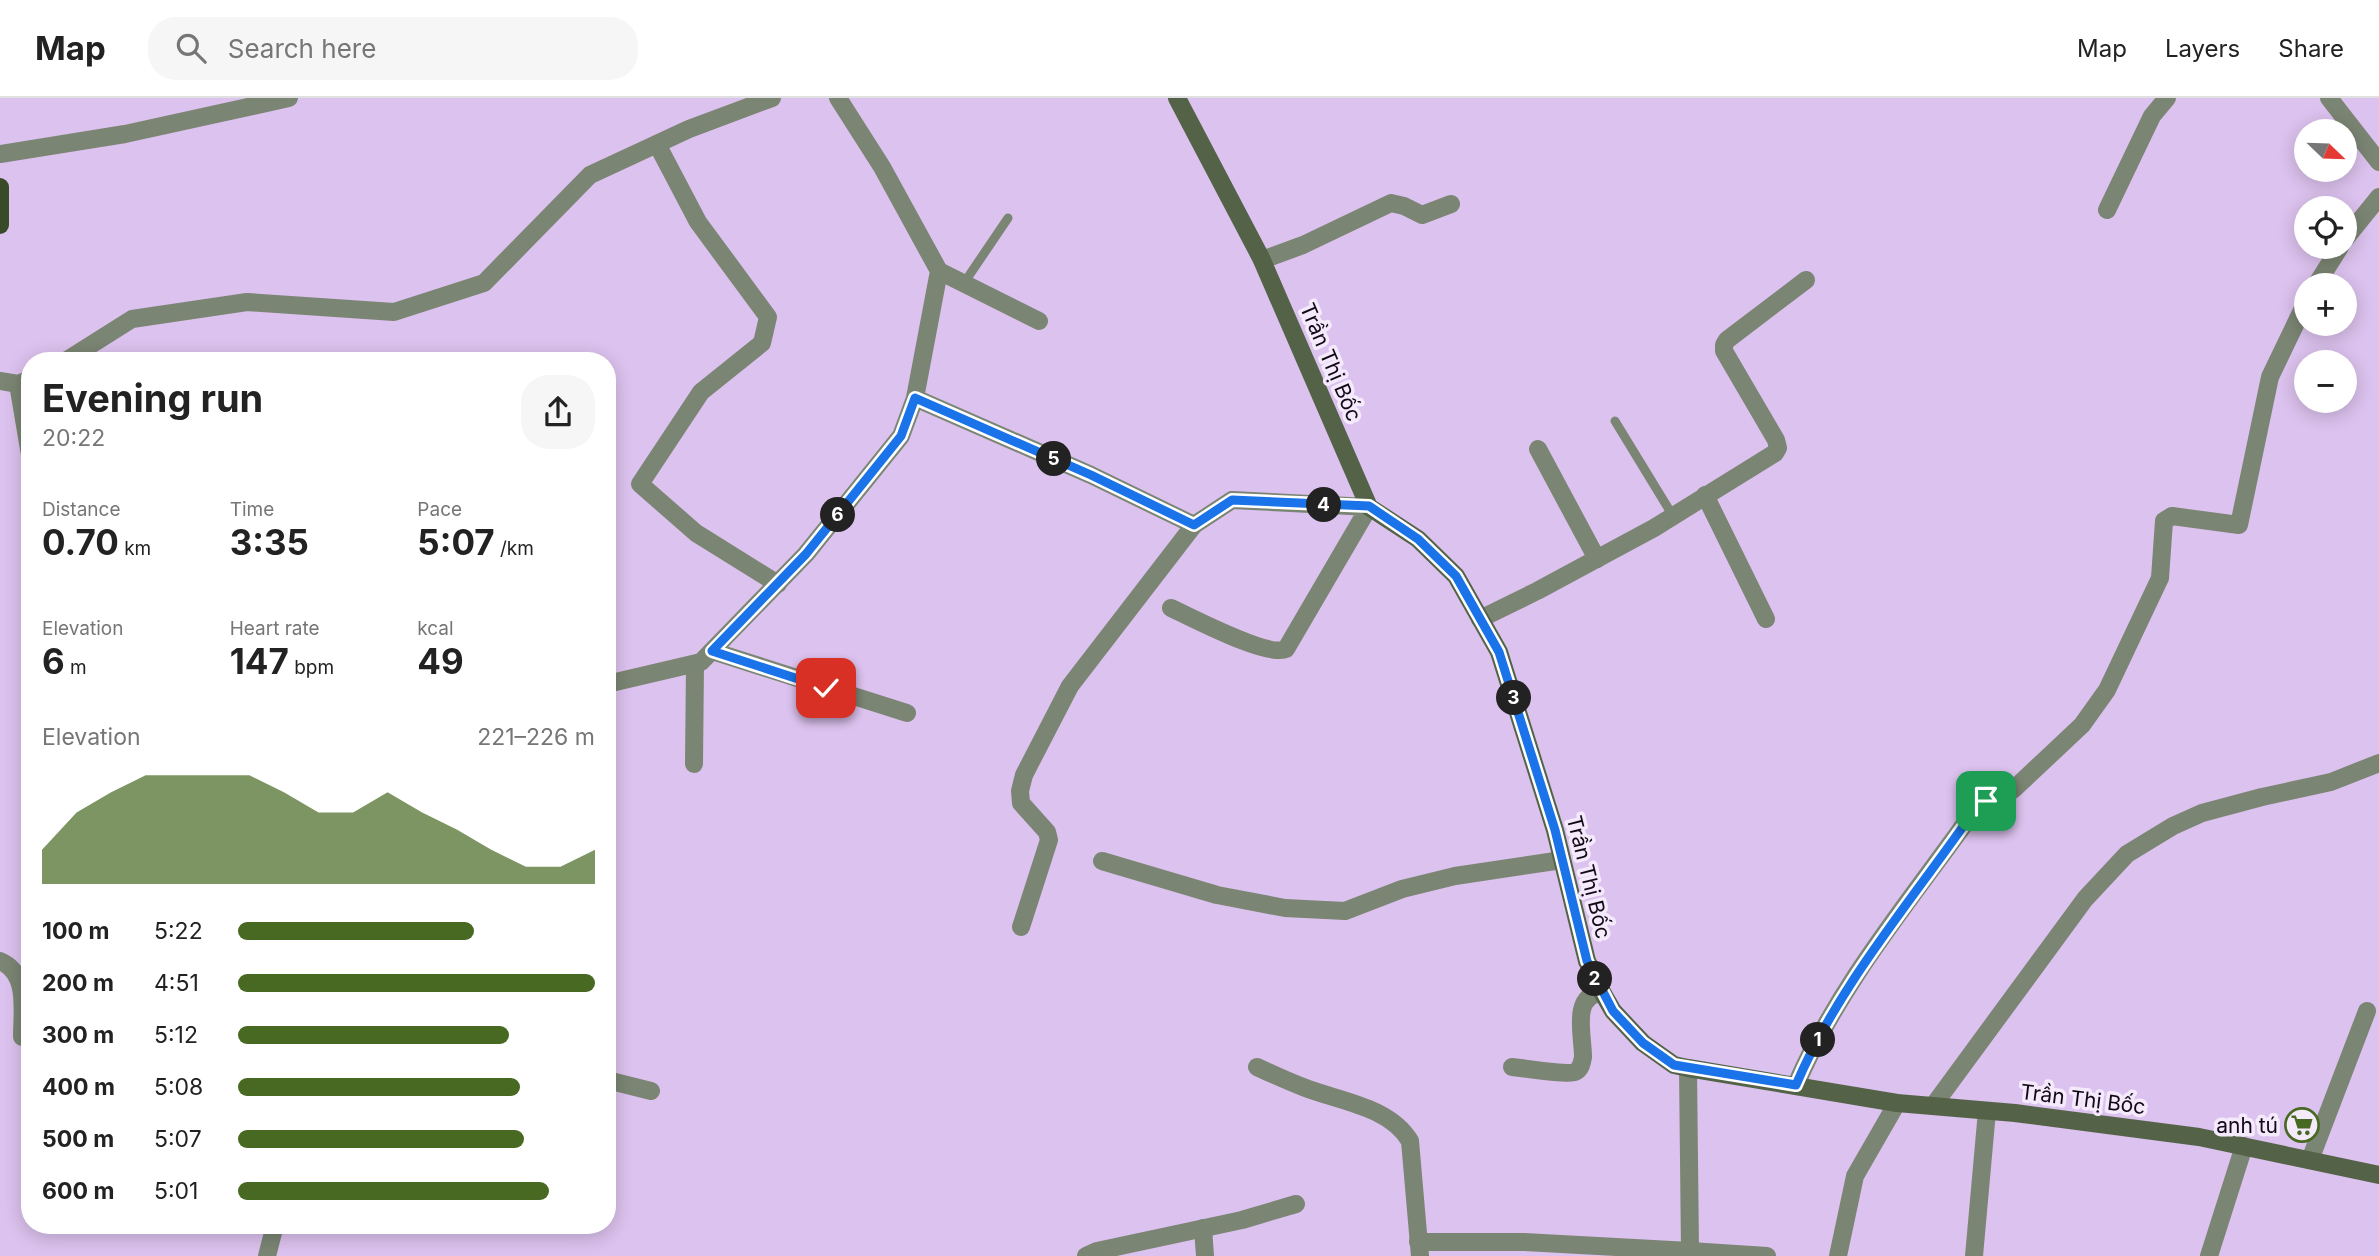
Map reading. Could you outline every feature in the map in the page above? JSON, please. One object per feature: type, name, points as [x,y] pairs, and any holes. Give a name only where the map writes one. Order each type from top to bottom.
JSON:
[{"type":"main road","points":[[0,187],[0,225]]},
{"type":"street","points":[[0,154],[125,134],[289,98]]},
{"type":"street","points":[[80,352],[132,320],[247,302],[394,312],[484,283],[590,175],[689,129],[772,98]]},
{"type":"street","points":[[838,98],[882,167],[939,271],[1039,321]]},
{"type":"street","name":"Trần Thị Bốc","points":[[1177,98],[1262,260],[1369,506],[1418,539],[1456,576],[1499,652],[1563,860],[1587,961],[1613,1011],[1643,1043],[1674,1065],[1688,1068],[1897,1103],[2200,1137],[2379,1175]]},
{"type":"street","points":[[2107,210],[2152,116],[2167,98]]},
{"type":"street","points":[[2329,98],[2379,162]]},
{"type":"street","points":[[657,144],[698,222],[768,317],[762,343],[701,391],[640,484],[696,533],[778,584]]},
{"type":"street","points":[[2357,224],[2379,197]]},
{"type":"street","points":[[1262,260],[1303,245],[1391,203],[1422,215],[1451,204]]},
{"type":"street","points":[[616,682],[701,662],[806,554],[901,436],[915,398],[939,271]]},
{"type":"street","points":[[1480,619],[1597,559],[1775,453],[1778,448],[1776,440],[1724,351],[1724,345],[1806,280]]},
{"type":"street","points":[[1796,1085],[1837,1007],[1969,818],[1986,801],[2003,797],[2015,788],[2082,725],[2107,690],[2160,578],[2164,521],[2172,516],[2239,525],[2270,377],[2294,327]]},
{"type":"street","points":[[16,381],[21,407]]},
{"type":"street","points":[[915,398],[1091,475],[1194,525]]},
{"type":"street","points":[[1538,449],[1597,559]]},
{"type":"street","points":[[1705,495],[1766,619]]},
{"type":"street","points":[[1021,927],[1049,841],[1047,832],[1021,803],[1020,791],[1024,775],[1070,686],[1194,525],[1232,500],[1369,506],[1286,649],[1280,651],[1256,646],[1171,608]]},
{"type":"street","points":[[712,651],[907,713]]},
{"type":"street","points":[[694,764],[695,664]]},
{"type":"street","points":[[1933,1106],[2085,899],[2127,854],[2173,826],[2202,813],[2331,782],[2379,763]]},
{"type":"street","points":[[1102,861],[1217,895],[1285,908],[1345,911],[1402,889],[1455,876],[1563,860]]},
{"type":"street","points":[[0,961],[11,966],[17,973],[21,992]]},
{"type":"street","points":[[1512,1067],[1566,1073],[1577,1071],[1582,1065],[1583,1057],[1583,1003],[1590,995],[1602,992]]},
{"type":"street","points":[[2311,1160],[2367,1011]]},
{"type":"street","points":[[1256,1067],[1304,1088],[1370,1111],[1404,1131],[1410,1141],[1419,1249],[1524,1242],[1767,1256]]},
{"type":"street","points":[[1688,1068],[1690,1251]]},
{"type":"street","points":[[616,1082],[651,1091]]},
{"type":"street","points":[[1838,1256],[1855,1176],[1897,1103]]},
{"type":"street","points":[[1974,1256],[1987,1111]]},
{"type":"street","points":[[2210,1256],[2244,1146]]},
{"type":"street","points":[[1086,1256],[1097,1251],[1296,1205]]},
{"type":"street","points":[[1203,1228],[1205,1256]]},
{"type":"street","points":[[267,1256],[273,1234]]},
{"type":"lane","points":[[964,284],[1008,218]]},
{"type":"lane","points":[[1615,421],[1673,516]]},
{"type":"place","name":"anh tú","points":[[2302,1125]]},
{"type":"route","points":[[826,688],[712,651],[806,554],[901,436],[915,398],[1091,475],[1194,525],[1232,500],[1369,506],[1418,539],[1456,576],[1499,652],[1555,830],[1587,961],[1613,1011],[1643,1043],[1674,1065],[1796,1085],[1837,1007],[1969,818],[1986,801]]}]
